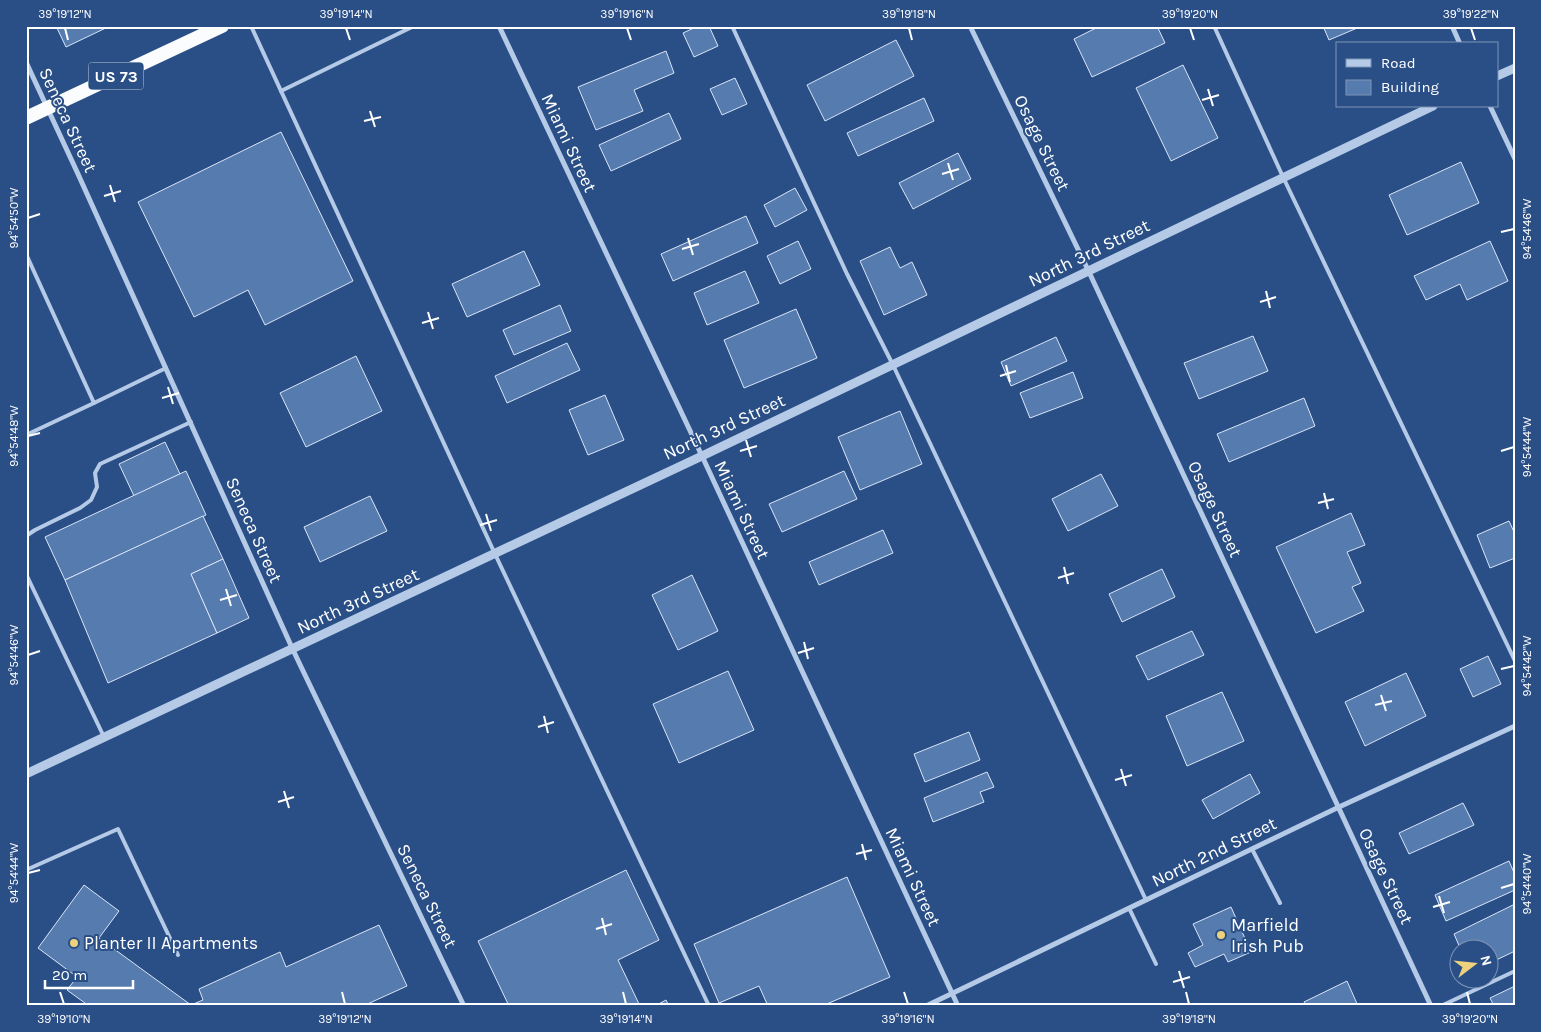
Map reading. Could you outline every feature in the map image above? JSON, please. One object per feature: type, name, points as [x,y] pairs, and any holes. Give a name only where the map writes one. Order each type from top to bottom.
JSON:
[{"type":"highway","name":"US 73","points":[[26,118],[222,26]]},
{"type":"street","name":"Miami Street","points":[[498,26],[702,456],[958,1006]]},
{"type":"street","name":"Osage Street","points":[[970,26],[1089,272],[1431,1006]]},
{"type":"street","points":[[1452,26],[1459,42]]},
{"type":"street","name":"Seneca Street","points":[[26,62],[293,650],[464,1006]]},
{"type":"street","points":[[1498,76],[1515,68]]},
{"type":"street","name":"North 3rd Street","points":[[26,774],[702,456],[1429,108]]},
{"type":"street","points":[[1491,108],[1515,159]]},
{"type":"street","name":"North 2nd Street","points":[[926,1006],[1339,807],[1515,726]]},
{"type":"lane","points":[[251,26],[495,554],[709,1006]]},
{"type":"lane","points":[[281,91],[414,26]]},
{"type":"lane","points":[[732,26],[847,274],[893,365],[1146,900]]},
{"type":"lane","points":[[1214,26],[1283,178],[1515,661]]},
{"type":"lane","points":[[26,254],[94,403]]},
{"type":"lane","points":[[26,435],[166,368]]},
{"type":"lane","points":[[26,536],[80,508],[91,500],[97,487],[95,472],[100,464],[191,422]]},
{"type":"lane","points":[[26,574],[104,738]]},
{"type":"lane","points":[[26,870],[118,828],[178,955]]},
{"type":"lane","points":[[1252,849],[1280,903]]},
{"type":"lane","points":[[1129,908],[1156,964]]},
{"type":"lane","points":[[1441,1006],[1515,971]]},
{"type":"building","points":[[56,26],[110,26],[66,47]]},
{"type":"building","points":[[698,26],[709,26],[718,46],[694,57],[683,33]]},
{"type":"building","points":[[1100,26],[1157,26],[1165,43],[1092,77],[1074,39]]},
{"type":"building","points":[[1323,26],[1362,26],[1329,40]]},
{"type":"building","points":[[896,40],[914,76],[825,121],[807,85]]},
{"type":"building","points":[[666,51],[674,73],[634,90],[643,111],[596,130],[578,87]]},
{"type":"building","points":[[1183,65],[1218,138],[1171,161],[1136,88]]},
{"type":"building","points":[[735,78],[747,104],[722,115],[710,89]]},
{"type":"building","points":[[924,98],[934,121],[858,156],[847,133]]},
{"type":"building","points":[[669,113],[681,139],[611,171],[599,145]]},
{"type":"building","points":[[281,132],[353,281],[265,325],[248,290],[194,317],[138,202]]},
{"type":"building","points":[[958,153],[971,179],[913,209],[899,183]]},
{"type":"building","points":[[1461,162],[1479,203],[1407,235],[1389,195]]},
{"type":"building","points":[[795,188],[807,210],[775,227],[764,205]]},
{"type":"building","points":[[746,216],[758,243],[673,281],[661,254]]},
{"type":"building","points":[[798,241],[811,269],[780,284],[767,256]]},
{"type":"building","points":[[1490,241],[1508,281],[1467,300],[1460,284],[1426,300],[1414,276]]},
{"type":"building","points":[[890,247],[900,268],[912,262],[927,295],[884,315],[860,261]]},
{"type":"building","points":[[524,251],[540,285],[467,317],[452,284]]},
{"type":"building","points":[[745,271],[759,303],[707,325],[694,293]]},
{"type":"building","points":[[560,305],[571,331],[514,355],[503,330]]},
{"type":"building","points":[[796,309],[817,358],[744,388],[724,340]]},
{"type":"building","points":[[1253,336],[1268,371],[1199,399],[1184,363]]},
{"type":"building","points":[[1056,337],[1067,361],[1011,386],[1001,362]]},
{"type":"building","points":[[567,343],[580,370],[507,403],[495,376]]},
{"type":"building","points":[[356,356],[382,411],[306,447],[280,393]]},
{"type":"building","points":[[1073,372],[1083,398],[1030,418],[1020,393]]},
{"type":"building","points":[[605,395],[624,440],[588,455],[569,410]]},
{"type":"building","points":[[1304,398],[1315,426],[1229,462],[1217,434]]},
{"type":"building","points":[[900,411],[922,464],[860,490],[838,437]]},
{"type":"building","points":[[165,442],[180,474],[134,496],[119,464]]},
{"type":"building","points":[[186,471],[206,515],[65,580],[45,537]]},
{"type":"building","points":[[844,471],[857,499],[782,532],[769,504]]},
{"type":"building","points":[[1101,474],[1118,506],[1068,531],[1052,499]]},
{"type":"building","points":[[370,496],[387,531],[320,562],[304,527]]},
{"type":"building","points":[[1351,513],[1365,545],[1347,552],[1361,583],[1352,587],[1364,611],[1316,633],[1276,547]]},
{"type":"building","points":[[203,516],[223,559],[191,574],[217,633],[108,683],[65,580]]},
{"type":"building","points":[[1509,521],[1515,534],[1515,558],[1490,568],[1477,535]]},
{"type":"building","points":[[883,530],[893,553],[819,585],[809,562]]},
{"type":"building","points":[[223,559],[249,618],[217,633],[191,574]]},
{"type":"building","points":[[1162,569],[1175,597],[1122,622],[1109,594]]},
{"type":"building","points":[[692,575],[718,631],[678,650],[652,595]]},
{"type":"building","points":[[1192,631],[1204,655],[1148,680],[1136,656]]},
{"type":"building","points":[[1488,656],[1501,684],[1473,697],[1460,669]]},
{"type":"building","points":[[728,671],[754,730],[679,763],[653,704]]},
{"type":"building","points":[[1406,673],[1426,716],[1365,746],[1345,702]]},
{"type":"building","points":[[1222,692],[1244,741],[1187,766],[1166,716]]},
{"type":"building","points":[[969,732],[980,760],[925,782],[914,754]]},
{"type":"building","points":[[987,772],[994,787],[980,792],[984,802],[933,822],[924,798]]},
{"type":"building","points":[[1250,774],[1260,793],[1213,819],[1202,800]]},
{"type":"building","points":[[1463,803],[1474,825],[1409,854],[1399,833]]},
{"type":"building","points":[[1509,861],[1515,875],[1515,890],[1446,921],[1435,895]]},
{"type":"building","points":[[626,870],[659,940],[618,960],[640,1006],[509,1006],[478,941]]},
{"type":"building","points":[[847,877],[890,977],[822,1006],[768,1006],[759,986],[719,1003],[694,944]]},
{"type":"building","name":"Planter II Apartments","points":[[84,885],[119,911],[99,938],[191,1005],[203,1000],[199,989],[280,952],[286,967],[379,925],[407,986],[363,1006],[89,1006],[67,990],[77,977],[38,948]]},
{"type":"building","points":[[1515,904],[1515,951],[1498,959],[1498,940],[1457,940],[1454,934]]},
{"type":"building","name":"Marfield Irish Pub","points":[[1231,907],[1251,952],[1228,962],[1224,954],[1195,967],[1188,953],[1203,945],[1193,924]]},
{"type":"building","points":[[1347,981],[1358,1006],[1306,1006],[1304,1002]]},
{"type":"building","points":[[1515,986],[1515,1006],[1494,1006],[1490,998]]},
{"type":"building","points":[[666,1000],[669,1006],[655,1006]]},
{"type":"place","name":"Marfield Irish Pub","points":[[1221,935]]},
{"type":"place","name":"Planter II Apartments","points":[[74,943]]}]
